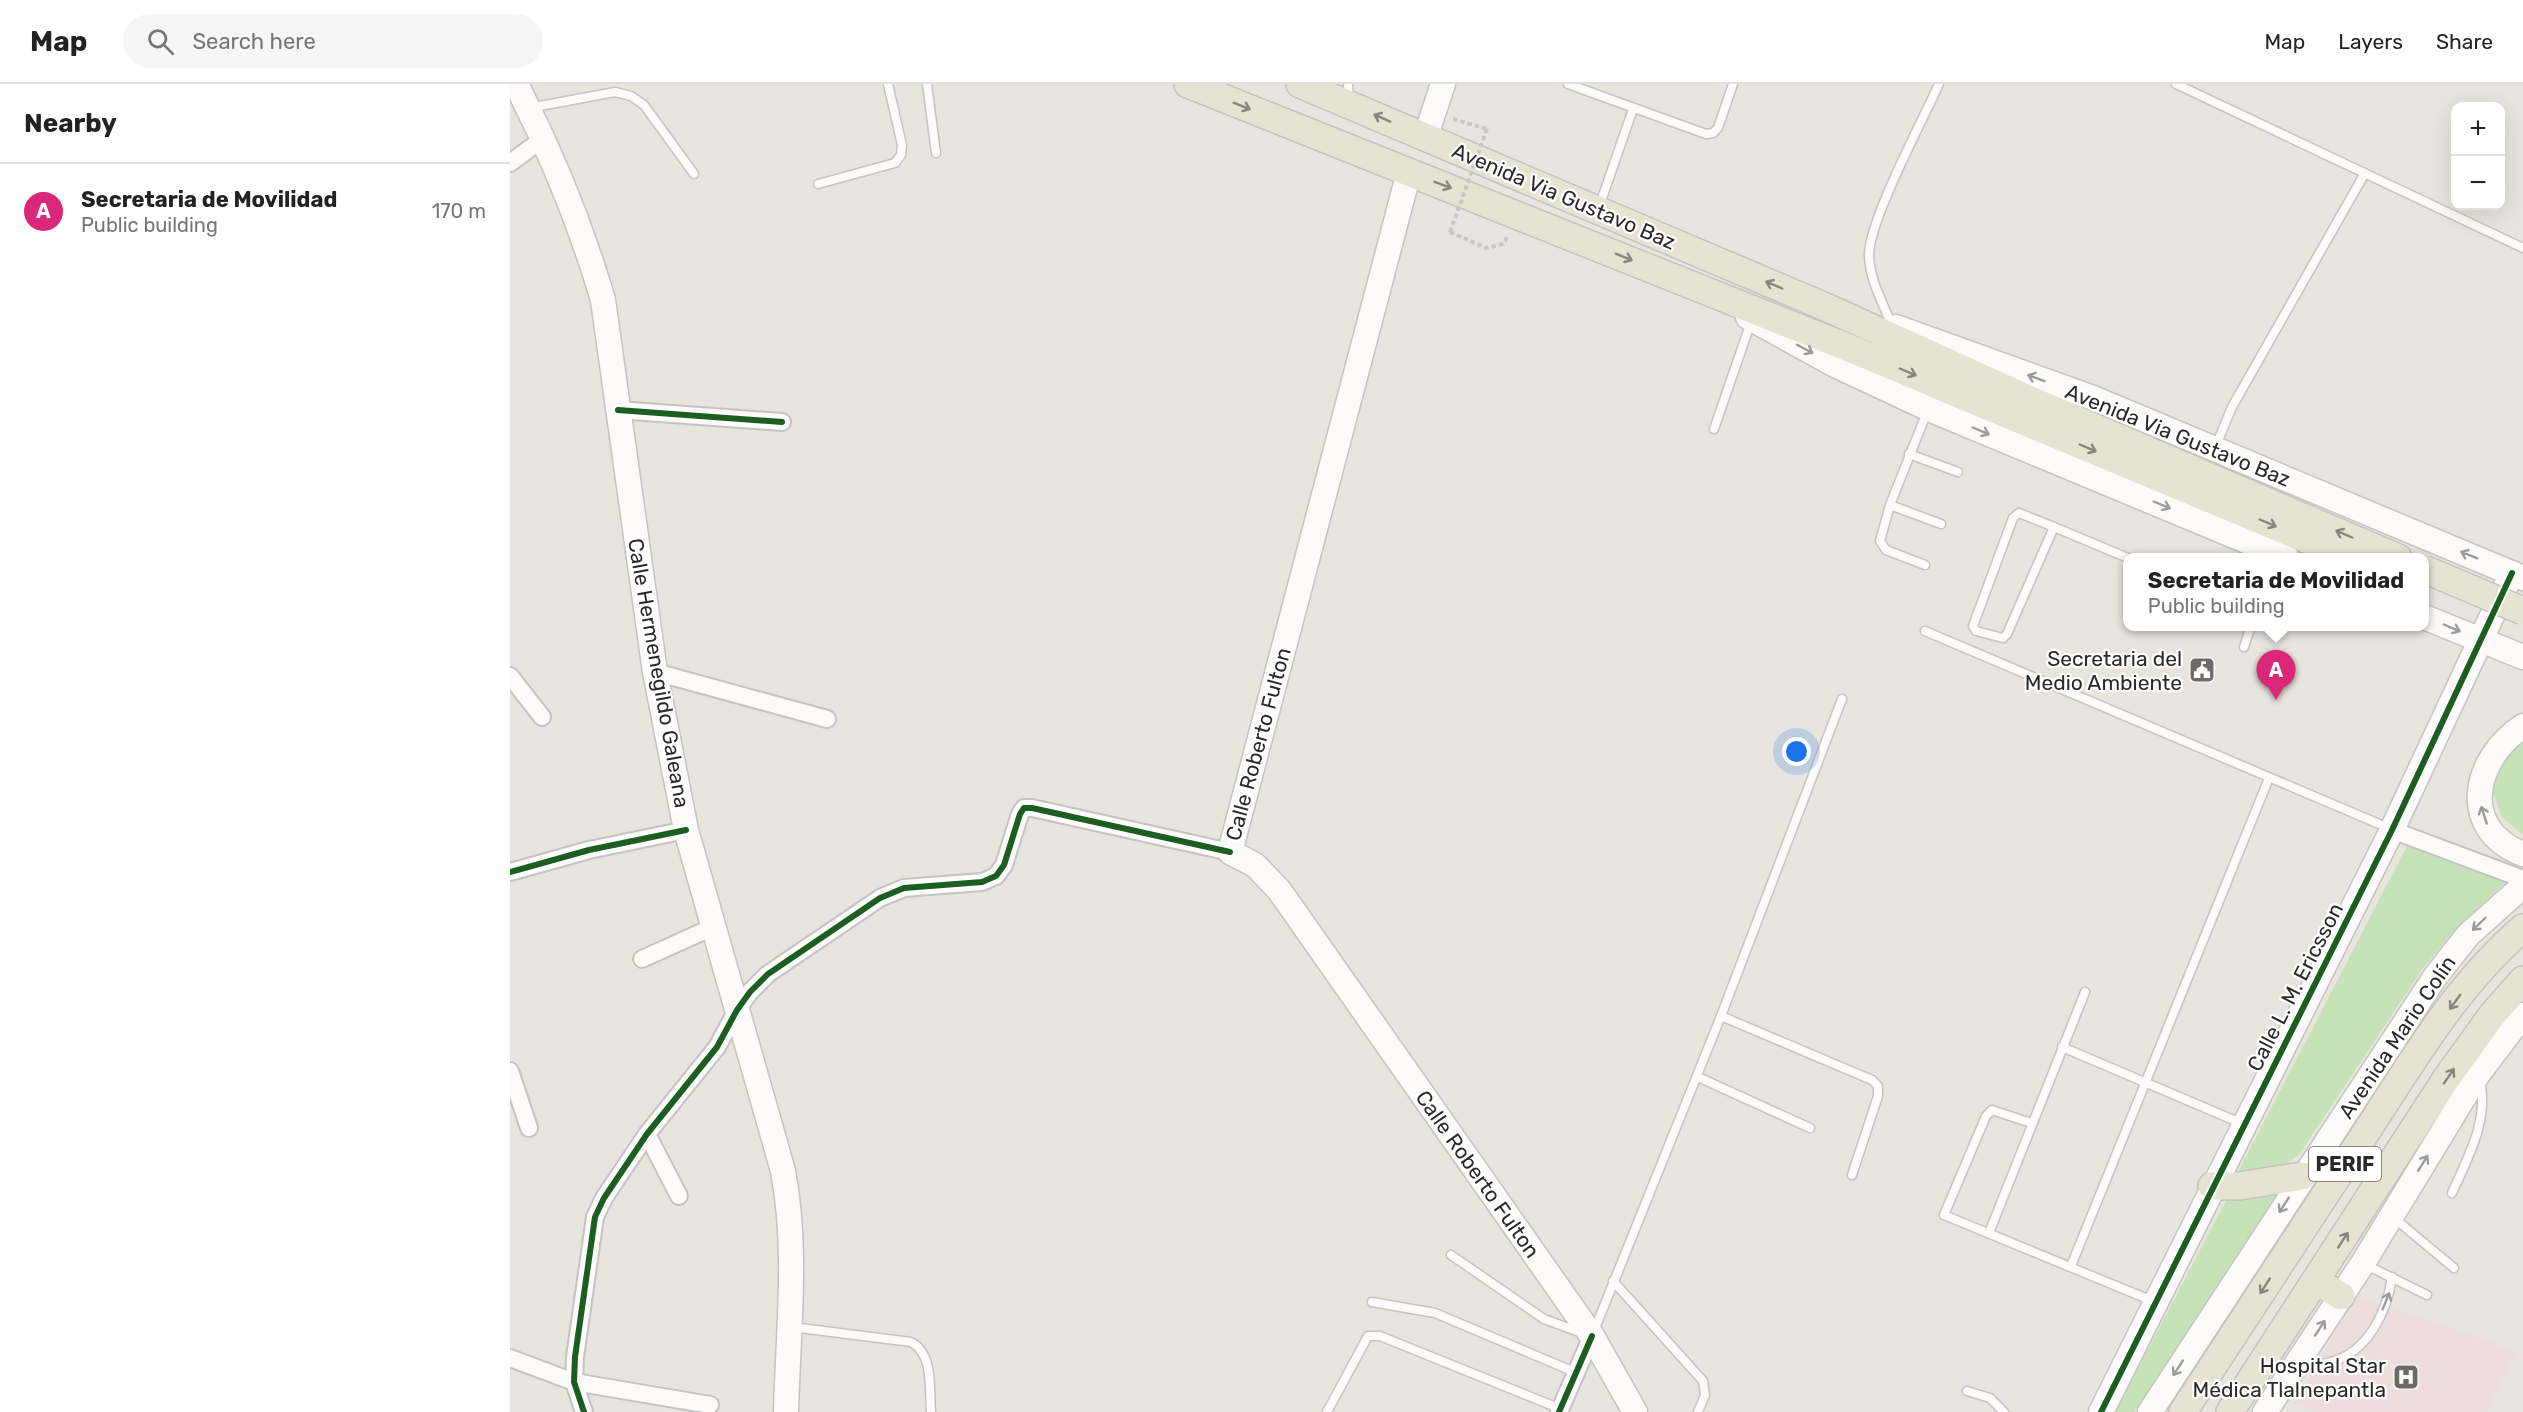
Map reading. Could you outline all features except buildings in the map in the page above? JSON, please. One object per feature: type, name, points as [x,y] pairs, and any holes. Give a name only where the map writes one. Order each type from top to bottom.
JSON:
[{"type":"main road","name":"Calle Hermenegildo Galeana","points":[[516,84],[544,138],[586,241],[603,300],[655,672],[686,830],[783,1171],[789,1203],[786,1412]]},
{"type":"main road","name":"Avenida Via Gustavo Baz","points":[[1188,84],[1700,287],[2338,553]]},
{"type":"main road","name":"Avenida Via Gustavo Baz","points":[[1300,84],[1348,94],[1425,138],[1828,308],[2026,398],[2386,553]]},
{"type":"main road","points":[[1425,138],[1443,84]]},
{"type":"main road","name":"Calle Roberto Fulton","points":[[1409,172],[1230,852],[1255,865],[1279,890],[1592,1336],[1635,1412]]},
{"type":"main road","name":"Avenida Via Gustavo Baz","points":[[1700,287],[1835,365],[1929,409],[2273,553]]},
{"type":"main road","name":"Avenida Via Gustavo Baz","points":[[1828,308],[1893,326],[2093,398],[2517,575]]},
{"type":"main road","points":[[2429,571],[2523,611]]},
{"type":"main road","name":"Calle L. M. Ericsson","points":[[2101,1412],[2392,830],[2480,640],[2517,575]]},
{"type":"main road","points":[[2429,590],[2523,630]]},
{"type":"main road","points":[[2429,619],[2523,657]]},
{"type":"main road","points":[[2523,726],[2494,750],[2479,792],[2483,816],[2493,837],[2523,855]]},
{"type":"main road","name":"Avenida Mario Colín","points":[[2150,1412],[2302,1176],[2435,977],[2468,935],[2523,886]]},
{"type":"main road","name":"Avenida Mario Colín","points":[[2182,1412],[2423,1046],[2469,982],[2502,946],[2523,928]]},
{"type":"main road","name":"PERIF","points":[[2230,1412],[2446,1079],[2492,1016],[2523,980]]},
{"type":"main road","points":[[2265,1412],[2363,1263],[2390,1215],[2478,1074],[2523,1016]]},
{"type":"main road","points":[[2212,1186],[2239,1186],[2302,1176]]},
{"type":"main road","points":[[2316,1281],[2341,1296]]},
{"type":"street","points":[[510,162],[544,138]]},
{"type":"street","points":[[618,410],[782,422]]},
{"type":"street","points":[[655,672],[827,719]]},
{"type":"street","points":[[510,676],[542,717]]},
{"type":"street","points":[[584,1412],[574,1382],[575,1357],[595,1217],[604,1198],[647,1134],[717,1047],[737,1010],[768,974],[880,898],[904,888],[982,882],[996,876],[1004,865],[1024,808],[1230,852]]},
{"type":"street","points":[[510,872],[589,850],[686,830]]},
{"type":"street","points":[[2392,830],[2523,879]]},
{"type":"street","points":[[642,959],[713,927]]},
{"type":"street","points":[[510,1071],[529,1128]]},
{"type":"street","points":[[647,1134],[679,1196]]},
{"type":"street","points":[[1562,1411],[1592,1336]]},
{"type":"street","points":[[510,1358],[574,1382],[710,1405]]},
{"type":"lane","points":[[818,184],[895,163],[901,155],[902,145],[888,84]]},
{"type":"lane","points":[[927,84],[936,153]]},
{"type":"lane","points":[[1568,84],[1706,134],[1713,133],[1718,128],[1733,84]]},
{"type":"lane","points":[[1893,326],[1873,281],[1869,254],[1876,223],[1939,84]]},
{"type":"lane","points":[[2176,84],[2523,248]]},
{"type":"lane","points":[[529,109],[541,104],[615,92],[631,96],[644,105],[694,174]]},
{"type":"lane","points":[[1598,210],[1633,108]]},
{"type":"lane","points":[[2215,449],[2232,407],[2366,173]]},
{"type":"lane","points":[[1714,429],[1752,319]]},
{"type":"lane","points":[[1925,565],[1881,546],[1880,542],[1890,505],[1929,409]]},
{"type":"lane","points":[[1909,454],[1958,472]]},
{"type":"lane","points":[[1890,505],[1941,524]]},
{"type":"lane","points":[[2054,527],[2007,634],[2003,638],[1998,638],[1976,631],[1973,626],[2016,514],[2054,527],[2123,556]]},
{"type":"lane","points":[[1925,631],[2392,830]]},
{"type":"lane","points":[[2244,647],[2250,631]]},
{"type":"lane","points":[[1450,1255],[1544,1319],[1592,1336],[1698,1077],[1842,699]]},
{"type":"lane","points":[[2070,1266],[2269,778]]},
{"type":"lane","points":[[1989,1233],[2031,1122],[2085,992]]},
{"type":"lane","points":[[1721,1016],[1872,1080],[1878,1086],[1878,1096],[1852,1176]]},
{"type":"lane","points":[[2062,1047],[2244,1125]]},
{"type":"lane","points":[[2452,1193],[2482,1114],[2483,1096],[2478,1074]]},
{"type":"lane","points":[[1698,1077],[1810,1128]]},
{"type":"lane","points":[[2031,1122],[2000,1110],[1992,1110],[1986,1116],[1944,1215],[2155,1302]]},
{"type":"lane","points":[[2390,1215],[2454,1268]]},
{"type":"lane","points":[[2363,1263],[2427,1295]]},
{"type":"lane","points":[[2296,1364],[2330,1362],[2358,1348],[2378,1320],[2390,1293],[2392,1277]]},
{"type":"lane","points":[[1613,1281],[1703,1381],[1705,1395],[1698,1412]]},
{"type":"lane","points":[[1372,1302],[1435,1313],[1577,1373]]},
{"type":"lane","points":[[788,1326],[911,1342],[920,1347],[927,1360],[931,1412]]},
{"type":"lane","points":[[1327,1412],[1368,1336],[1380,1336],[1562,1411]]},
{"type":"lane","points":[[1967,1391],[1990,1398],[2004,1412]]},
{"type":"path","points":[[1447,117],[1487,129],[1450,232],[1486,248]]},
{"type":"shaded area","name":"Hospital Star Médica Tlalnepantla","points":[[2357,1295],[2516,1351],[2487,1412],[2313,1412],[2294,1403]]},
{"type":"green space","points":[[2523,743],[2523,835],[2502,817],[2491,788],[2503,757]]},
{"type":"green space","points":[[2407,846],[2506,882],[2458,927],[2423,968],[2299,1155],[2270,1169],[2238,1172]]},
{"type":"green space","points":[[2278,1193],[2134,1412],[2115,1412],[2227,1199]]},
{"type":"cycle path","points":[[618,410],[782,422]]},
{"type":"cycle path","points":[[2101,1412],[2392,830],[2512,573]]},
{"type":"cycle path","points":[[584,1412],[574,1382],[575,1357],[595,1217],[604,1198],[647,1134],[717,1047],[737,1010],[750,992],[768,974],[880,898],[904,888],[982,882],[996,876],[1004,865],[1024,808],[1230,852]]},
{"type":"cycle path","points":[[510,872],[589,850],[686,830]]},
{"type":"cycle path","points":[[1559,1412],[1592,1336]]},
{"type":"place","name":"Secretaria del Medio Ambiente","points":[[2202,670]]},
{"type":"place","name":"Secretaria de Movilidad","points":[[2276,700]]},
{"type":"place","name":"Hospital Star Médica Tlalnepantla","points":[[2406,1377]]}]
